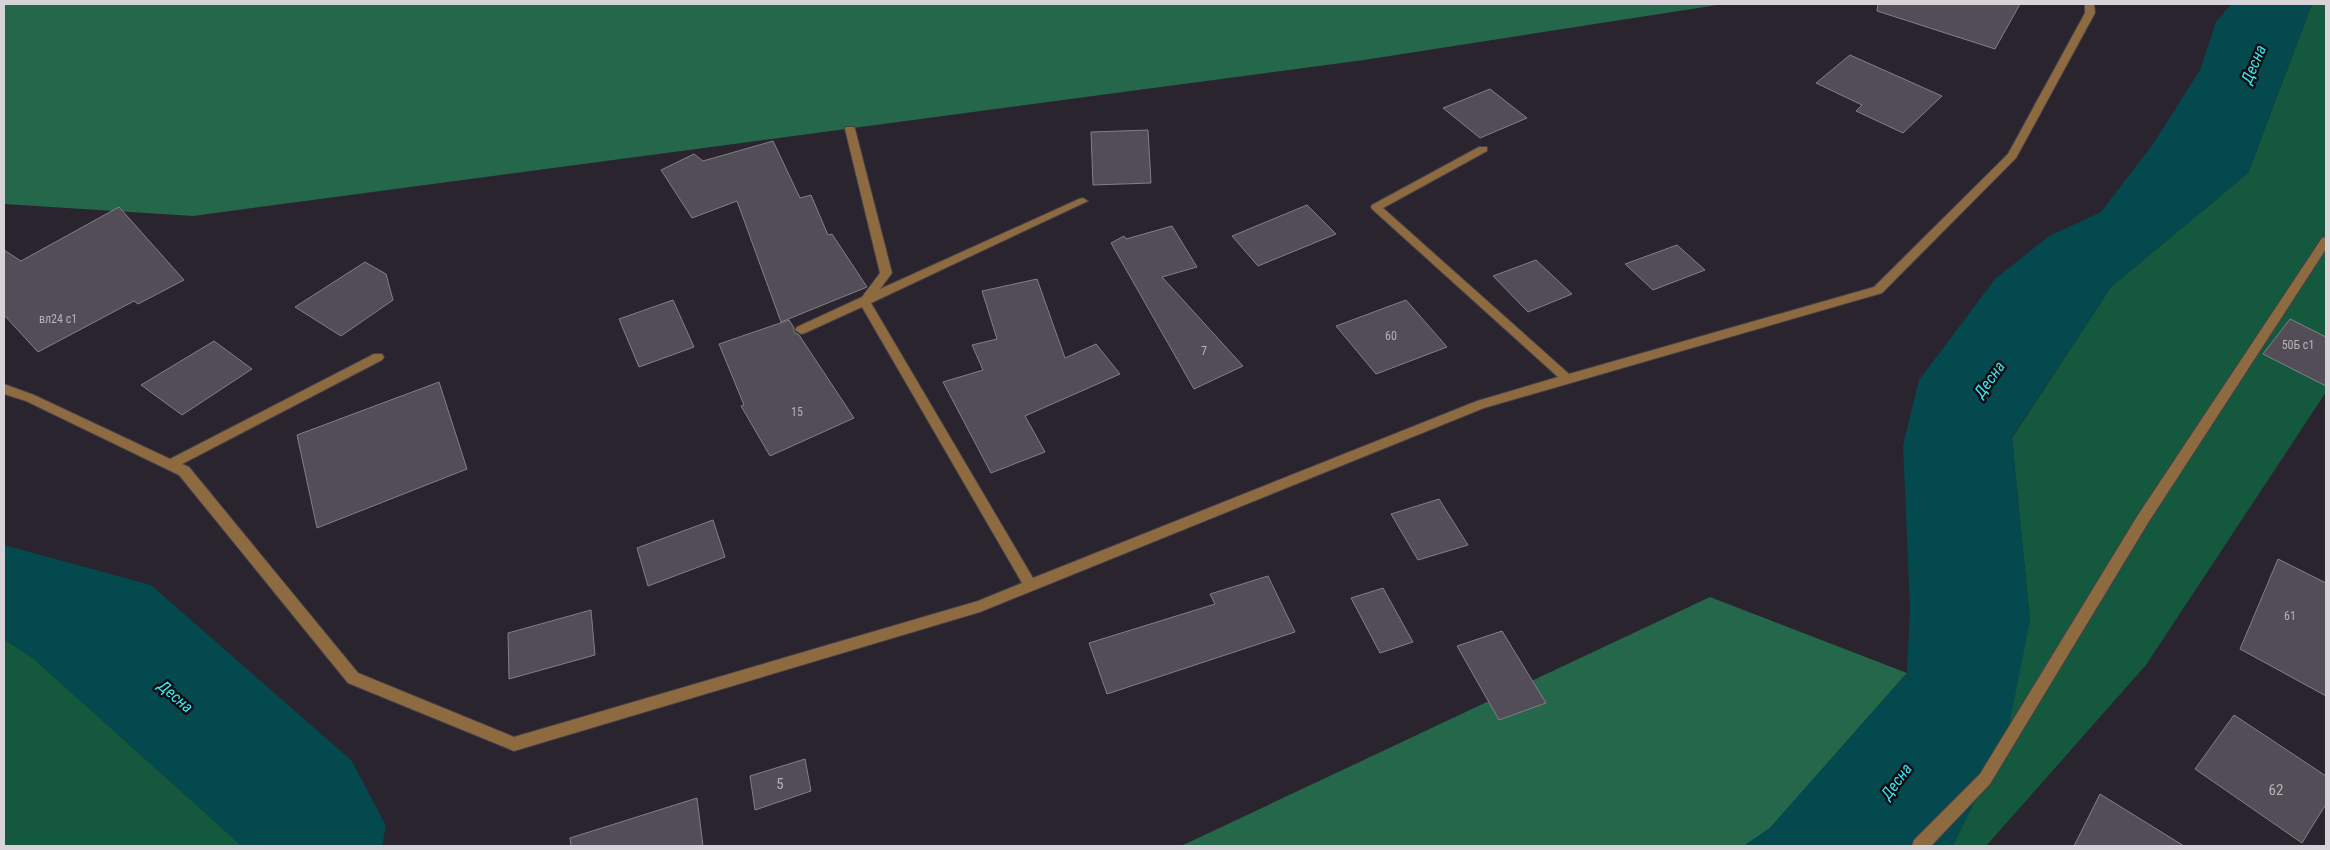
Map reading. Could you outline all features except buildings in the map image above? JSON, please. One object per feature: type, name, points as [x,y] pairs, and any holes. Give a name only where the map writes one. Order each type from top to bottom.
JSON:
[{"type":"street","points":[[4,389],[30,398],[184,471],[353,678],[514,744],[980,606],[1481,404],[1878,290],[2012,156],[2090,13],[2090,4]]},
{"type":"street","points":[[850,128],[886,272],[865,302]]},
{"type":"street","points":[[1483,149],[1376,207],[1567,379]]},
{"type":"street","points":[[801,330],[1084,201]]},
{"type":"street","points":[[1920,846],[1986,779],[2142,519],[2326,241]]},
{"type":"street","points":[[865,302],[1030,585]]},
{"type":"street","points":[[170,465],[378,357]]},
{"type":"green space","points":[[4,4],[1724,4],[1364,60],[193,216],[4,204]]},
{"type":"green space","points":[[2312,4],[2326,4],[2326,392],[2146,665],[1986,846],[1950,846],[1954,844],[2030,621],[2012,438],[2111,287],[2248,173]]},
{"type":"green space","points":[[1710,597],[1907,673],[1770,828],[1744,846],[1181,846]]},
{"type":"green space","points":[[4,639],[34,659],[242,846],[4,846]]},
{"type":"water","name":"Десна","points":[[2231,4],[2312,4],[2248,173],[2111,287],[2012,437],[2030,621],[2007,736],[1954,844],[1950,846],[1744,846],[1770,828],[1907,673],[1910,609],[1903,445],[1919,380],[1995,279],[2049,236],[2101,212],[2153,144],[2200,70],[2216,22]]},
{"type":"water","name":"Десна","points":[[4,545],[151,585],[352,761],[386,826],[382,846],[242,846],[34,659],[4,639]]}]
